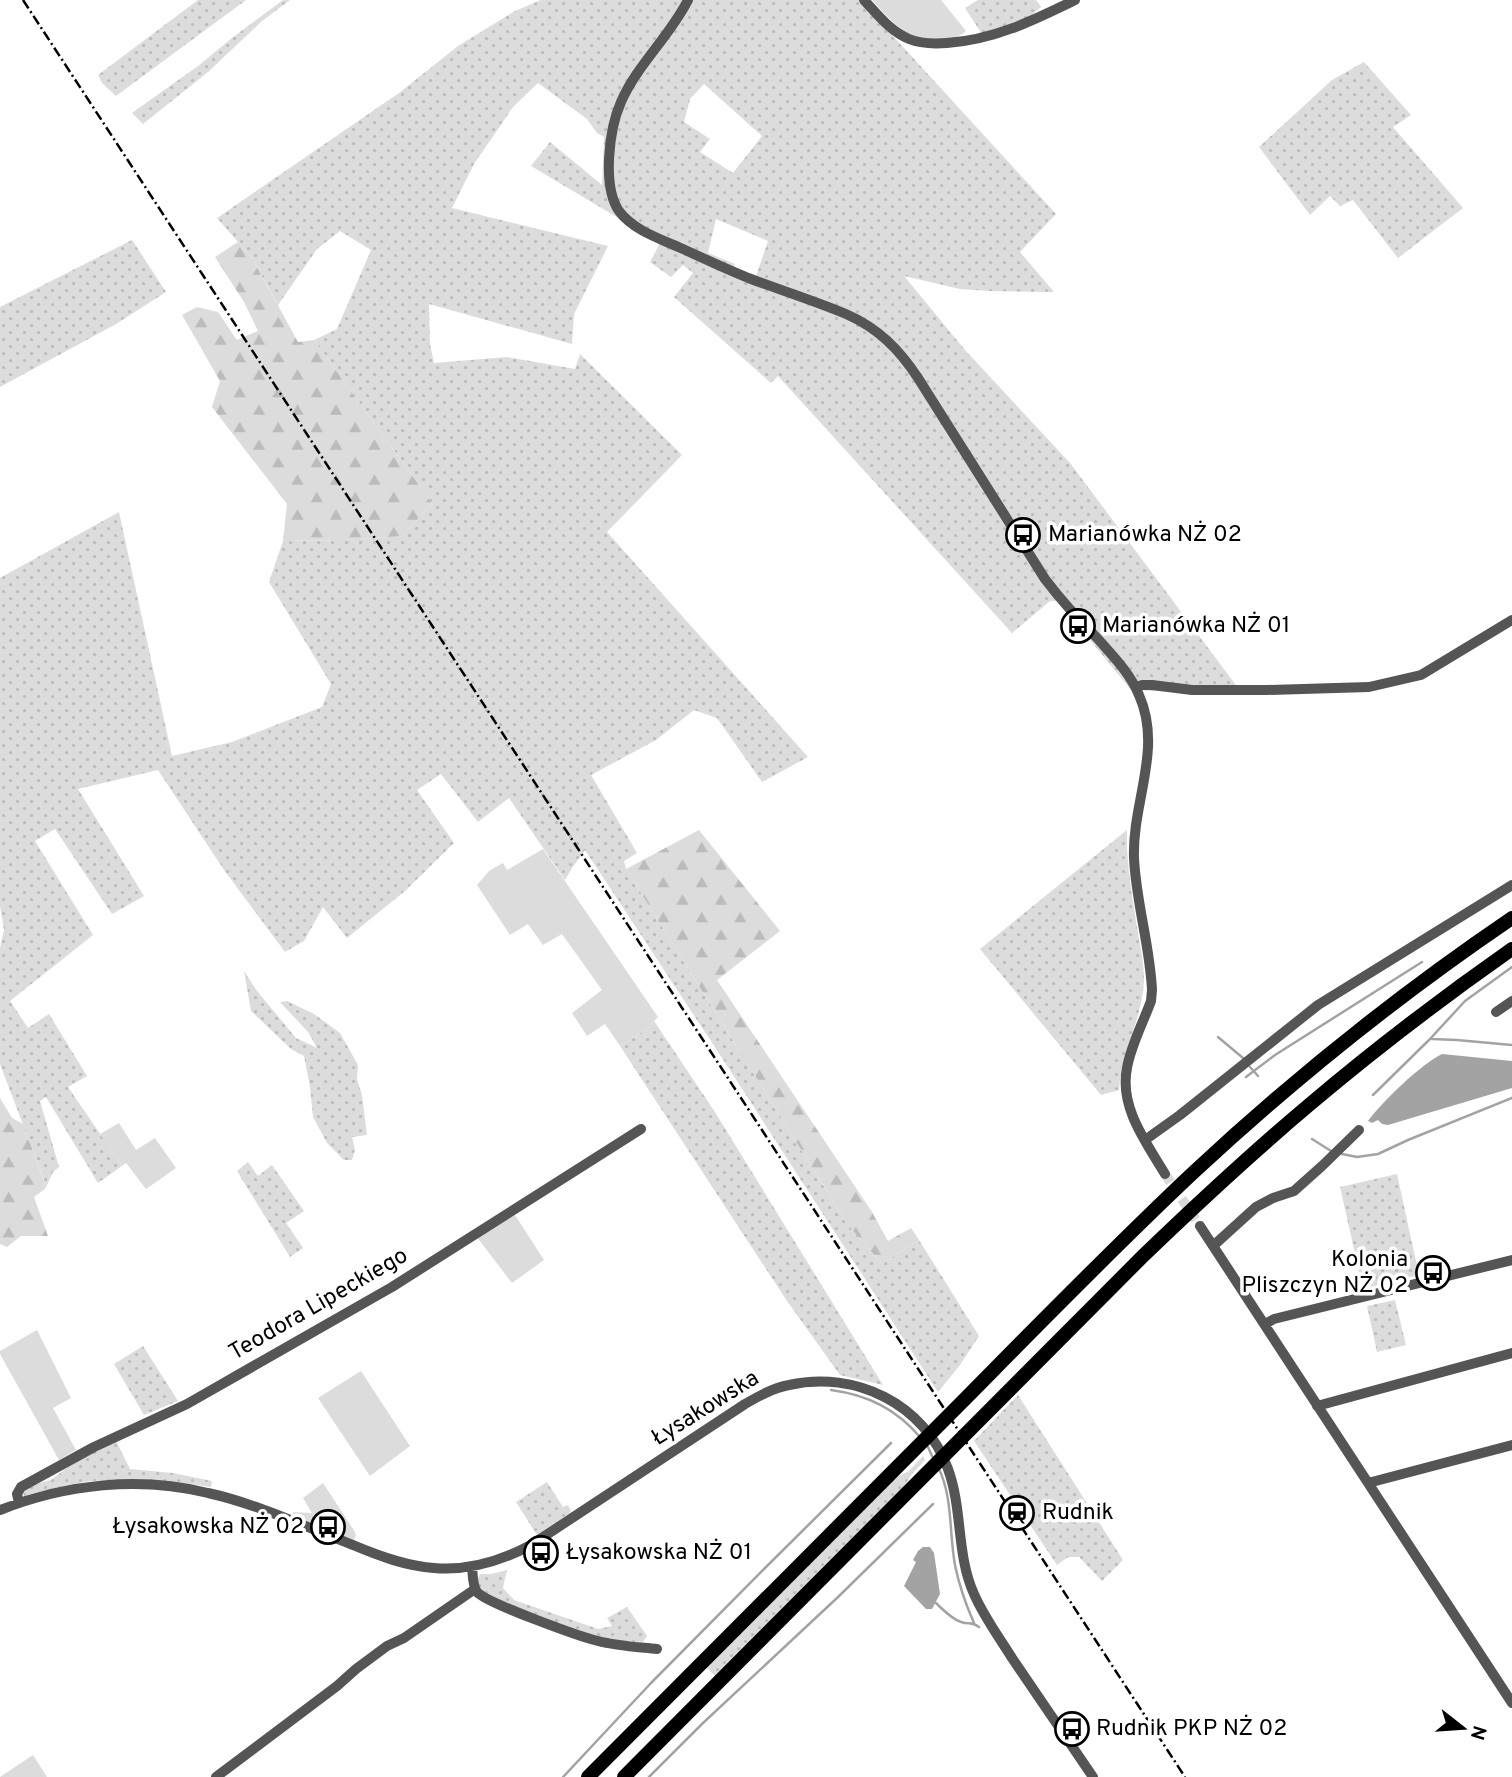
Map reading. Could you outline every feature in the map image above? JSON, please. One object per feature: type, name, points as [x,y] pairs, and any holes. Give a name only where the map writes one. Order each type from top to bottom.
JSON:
[{"type":"highway","points":[[588,1777],[1133,1230],[1255,1118],[1388,1007],[1512,918]]},
{"type":"highway","points":[[624,1777],[1143,1256],[1247,1159],[1406,1026],[1512,949]]},
{"type":"street","points":[[688,0],[629,87],[618,108],[609,167],[612,195],[618,209],[629,222],[646,232],[736,273],[846,314],[885,337],[918,378],[1045,579],[1120,664],[1136,688],[1145,711],[1149,738],[1136,824],[1134,863],[1152,990],[1151,1001],[1127,1067],[1126,1081],[1130,1108],[1165,1174]]},
{"type":"street","points":[[864,0],[898,33],[919,42],[938,43],[968,40],[1009,30],[1075,0]]},
{"type":"street","points":[[1136,688],[1142,685],[1192,690],[1369,687],[1421,675],[1512,620]]},
{"type":"street","points":[[1145,1140],[1318,1005],[1512,885]]},
{"type":"street","points":[[1496,1012],[1512,1001]]},
{"type":"street","name":"Teodora Lipeckiego","points":[[19,1503],[17,1494],[22,1487],[94,1447],[187,1404],[370,1300],[641,1129]]},
{"type":"street","points":[[1213,1246],[1256,1207],[1294,1191],[1359,1130]]},
{"type":"street","points":[[1199,1226],[1512,1703]]},
{"type":"street","points":[[1265,1324],[1512,1260]]},
{"type":"street","points":[[1317,1406],[1512,1353]]},
{"type":"street","name":"Łysakowska","points":[[0,1510],[67,1490],[96,1486],[133,1484],[179,1488],[206,1492],[245,1504],[395,1561],[432,1568],[472,1566],[496,1561],[531,1545],[761,1395],[790,1384],[813,1381],[838,1382],[868,1389],[889,1398],[910,1414],[935,1443],[952,1481],[966,1574],[978,1604],[1093,1777]]},
{"type":"street","points":[[1368,1483],[1512,1445]]},
{"type":"street","points":[[472,1566],[475,1589],[488,1599],[597,1641],[657,1649]]},
{"type":"street","points":[[216,1777],[387,1646],[404,1638],[475,1589]]},
{"type":"green space","points":[[198,0],[246,0],[116,96],[102,83],[98,75]]},
{"type":"green space","points":[[283,0],[290,0],[262,21],[208,72],[143,124],[132,113],[198,66]]},
{"type":"green space","points":[[541,0],[860,0],[1056,214],[1020,252],[1054,292],[960,289],[904,276],[965,350],[1070,463],[1241,692],[1131,690],[1058,601],[1050,601],[1012,633],[778,376],[771,383],[674,297],[693,273],[683,265],[671,277],[650,262],[660,243],[634,231],[615,216],[531,166],[550,142],[602,185],[604,137],[597,133],[587,119],[538,83],[513,107],[474,164],[452,208],[608,246],[574,314],[572,344],[429,304],[430,344],[434,363],[507,357],[575,369],[580,354],[682,455],[607,532],[808,757],[762,782],[717,718],[694,710],[656,740],[591,775],[637,853],[624,861],[626,869],[848,1225],[882,1264],[919,1240],[979,1336],[938,1392],[585,850],[565,880],[509,798],[478,822],[441,774],[417,790],[454,843],[405,891],[347,938],[323,907],[304,941],[285,952],[224,870],[158,770],[78,789],[144,896],[112,914],[55,829],[35,841],[93,935],[10,1001],[28,1028],[49,1014],[87,1076],[68,1087],[122,1166],[98,1183],[46,1097],[40,1101],[59,1167],[53,1172],[45,1189],[44,1180],[0,1064],[0,948],[4,930],[0,906],[0,578],[119,512],[172,756],[232,742],[322,707],[331,684],[269,582],[283,541],[403,536],[432,503],[314,340],[337,329],[371,250],[340,231],[317,249],[278,305],[252,258],[217,218],[399,93],[458,46],[515,11]],"holes":[[[704,84],[762,136],[733,173],[700,152],[710,139],[684,122],[690,99]],[[716,219],[768,241],[754,282],[732,273],[735,264],[708,253]]]},
{"type":"green space","points":[[872,0],[941,0],[966,31],[947,39],[915,37],[894,23]]},
{"type":"green space","points":[[978,0],[1036,0],[1041,7],[1021,21],[982,34],[965,8]]},
{"type":"green space","points":[[1364,62],[1411,115],[1393,127],[1463,208],[1398,258],[1353,200],[1340,206],[1330,196],[1310,215],[1259,147],[1332,80]]},
{"type":"green space","points":[[132,240],[166,292],[116,324],[0,387],[0,307]]},
{"type":"green space","points":[[238,242],[252,258],[298,342],[314,340],[432,503],[403,536],[283,541],[287,504],[212,407],[220,381],[182,315],[197,307],[218,312],[237,340],[258,331],[244,302],[215,257]]},
{"type":"green space","points":[[699,830],[780,931],[717,980],[872,1212],[888,1241],[911,1228],[919,1240],[882,1264],[848,1225],[626,869]]},
{"type":"green space","points":[[1127,830],[1127,855],[1143,967],[1143,994],[1119,1090],[1101,1095],[980,949]]},
{"type":"green space","points":[[543,849],[658,1017],[647,1029],[620,1046],[605,1024],[587,1036],[572,1013],[602,990],[562,934],[543,945],[528,924],[510,935],[477,885],[489,871],[503,863],[507,870]]},
{"type":"green space","points":[[244,971],[296,1038],[317,1048],[308,1032],[280,1002],[287,1001],[314,1014],[340,1033],[358,1065],[357,1079],[362,1095],[367,1135],[352,1137],[355,1150],[352,1160],[344,1160],[327,1143],[313,1117],[304,1056],[291,1049],[251,1011]]},
{"type":"green space","points":[[654,1021],[715,1112],[883,1385],[840,1375],[787,1301],[620,1046],[647,1029]]},
{"type":"green space","points":[[0,1098],[12,1118],[23,1124],[44,1181],[45,1189],[34,1197],[48,1236],[21,1236],[7,1247],[0,1244]]},
{"type":"green space","points":[[119,1123],[136,1150],[155,1138],[176,1168],[146,1189],[126,1163],[122,1166],[100,1134]]},
{"type":"green space","points":[[248,1162],[258,1176],[272,1165],[304,1211],[286,1223],[303,1248],[290,1257],[237,1171]]},
{"type":"green space","points":[[1397,1174],[1419,1275],[1363,1289],[1340,1187]]},
{"type":"green space","points":[[515,1215],[544,1260],[512,1283],[476,1236]]},
{"type":"green space","points":[[1395,1300],[1406,1345],[1377,1352],[1367,1306]]},
{"type":"green space","points":[[37,1330],[71,1398],[53,1408],[76,1450],[59,1460],[0,1354],[0,1351]]},
{"type":"green space","points":[[143,1346],[178,1401],[144,1415],[114,1364]]},
{"type":"green space","points":[[361,1371],[410,1446],[370,1476],[318,1398]]},
{"type":"green space","points":[[1018,1395],[1123,1560],[1102,1581],[1079,1557],[1068,1557],[1057,1565],[974,1441]]},
{"type":"green space","points":[[115,1439],[130,1469],[173,1473],[212,1481],[211,1487],[122,1479],[92,1481],[24,1496],[23,1492],[29,1486],[51,1480],[73,1463]]},
{"type":"green space","points":[[923,1456],[925,1460],[903,1488],[716,1677],[706,1667],[893,1479],[909,1471]]},
{"type":"green space","points":[[547,1482],[563,1507],[568,1505],[571,1512],[537,1535],[516,1502]]},
{"type":"green space","points":[[323,1483],[355,1532],[353,1540],[294,1518],[293,1512],[312,1513],[303,1498]]},
{"type":"green space","points":[[507,1570],[503,1588],[514,1600],[598,1629],[612,1626],[607,1618],[627,1607],[647,1636],[642,1643],[599,1638],[483,1594],[476,1582],[480,1574]]},
{"type":"green space","points":[[33,1755],[47,1777],[0,1777]]},
{"type":"shaded area","points":[[1442,1054],[1512,1061],[1512,1088],[1388,1125],[1378,1120],[1372,1123],[1368,1121],[1402,1084]]},
{"type":"shaded area","points":[[923,1547],[930,1547],[934,1553],[940,1594],[932,1609],[926,1609],[904,1586],[916,1562],[913,1560]]},
{"type":"waterway","points":[[1246,1077],[1275,1055],[1422,962]]},
{"type":"waterway","points":[[1373,1095],[1465,1001],[1512,967]]},
{"type":"waterway","points":[[1218,1037],[1243,1058]]},
{"type":"waterway","points":[[1432,1039],[1512,1045]]},
{"type":"waterway","points":[[1250,1067],[1258,1076]]},
{"type":"waterway","points":[[1342,1154],[1357,1157],[1378,1154],[1512,1098]]},
{"type":"waterway","points":[[1312,1139],[1331,1151]]},
{"type":"waterway","points":[[831,1390],[880,1405],[891,1411],[920,1437]]},
{"type":"waterway","points":[[563,1777],[651,1683],[891,1443]]},
{"type":"waterway","points":[[927,1445],[933,1458]]},
{"type":"waterway","points":[[938,1467],[946,1490],[957,1572],[974,1623]]},
{"type":"waterway","points":[[649,1777],[933,1504]]},
{"type":"waterway","points":[[936,1603],[958,1621],[979,1627]]},
{"type":"tunnel","points":[[1165,1174],[1200,1226]]},
{"type":"railway","points":[[23,0],[1185,1777]]},
{"type":"place","name":"Marianówka NŻ 02","points":[[1023,535]]},
{"type":"place","name":"Marianówka NŻ 01","points":[[1078,626]]},
{"type":"place","name":"Kolonia Pliszczyn NŻ 02","points":[[1433,1273]]},
{"type":"place","name":"Rudnik","points":[[1017,1513]]},
{"type":"place","name":"Łysakowska NŻ 02","points":[[328,1527]]},
{"type":"place","name":"Łysakowska NŻ 01","points":[[541,1553]]},
{"type":"place","name":"Rudnik PKP NŻ 02","points":[[1072,1729]]}]
